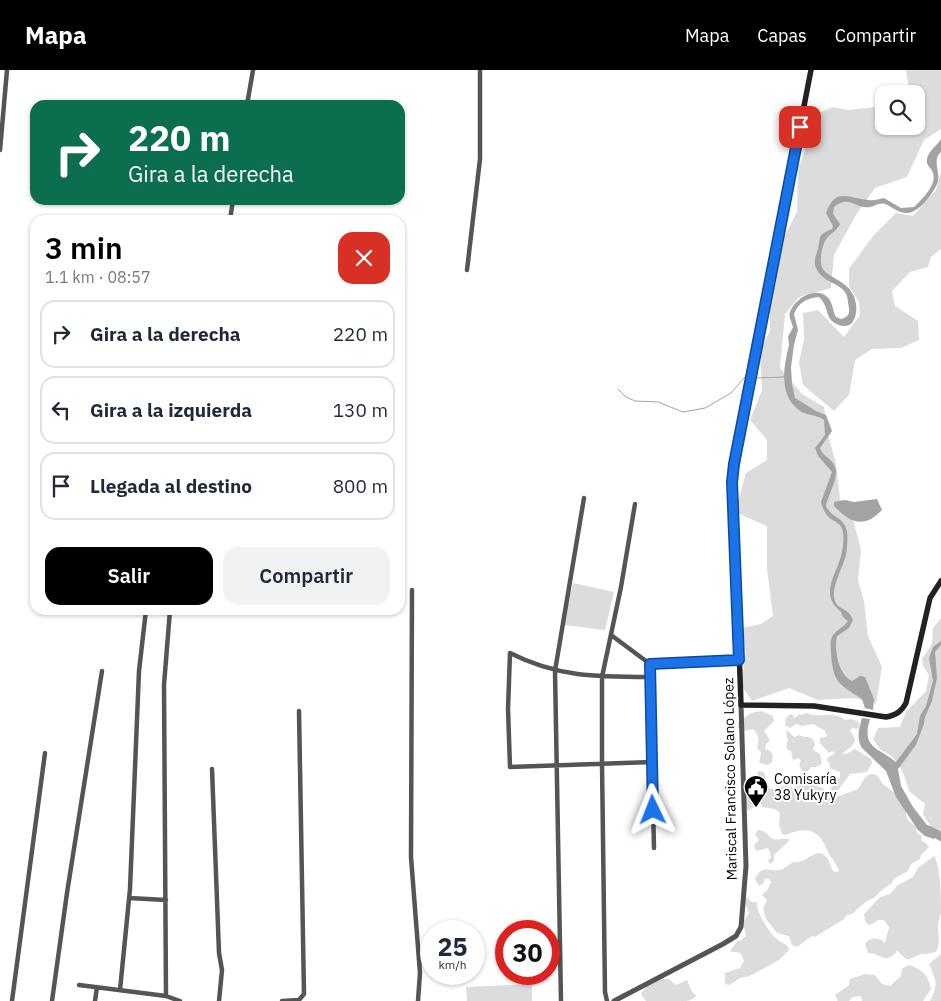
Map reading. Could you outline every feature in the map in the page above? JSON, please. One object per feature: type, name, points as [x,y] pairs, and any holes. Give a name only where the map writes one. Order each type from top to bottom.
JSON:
[{"type":"main road","name":"Mariscal Francisco Solano López","points":[[741,705],[732,482],[811,70]]},
{"type":"main road","points":[[741,705],[814,706],[886,717],[895,715],[902,710],[906,703],[930,598],[941,581]]},
{"type":"street","points":[[0,150],[7,70]]},
{"type":"street","points":[[248,100],[253,70]]},
{"type":"street","points":[[467,270],[480,159],[480,70]]},
{"type":"street","points":[[561,1001],[555,671],[584,498]]},
{"type":"street","points":[[608,1001],[605,992],[602,677],[635,504]]},
{"type":"street","points":[[412,590],[411,857],[420,973],[418,1001]]},
{"type":"street","points":[[120,990],[129,898],[136,778],[139,671],[145,615]]},
{"type":"street","points":[[166,996],[164,685],[170,615]]},
{"type":"street","points":[[611,636],[650,664],[739,660]]},
{"type":"street","points":[[650,677],[602,677],[555,671],[510,653],[508,710],[510,767],[652,762]]},
{"type":"street","points":[[650,664],[654,848]]},
{"type":"street","points":[[52,1001],[102,670]]},
{"type":"street","name":"Mariscal Francisco Solano López","points":[[614,1001],[723,944],[736,936],[741,928],[746,866],[741,705]]},
{"type":"street","points":[[282,1001],[299,1000],[304,992],[299,710]]},
{"type":"street","points":[[12,1001],[45,753]]},
{"type":"street","points":[[212,769],[217,924],[219,957],[222,970],[219,1001]]},
{"type":"street","points":[[129,898],[166,900]]},
{"type":"street","points":[[79,985],[166,996],[180,1001]]},
{"type":"street","points":[[95,1001],[97,987]]},
{"type":"street","points":[[145,1001],[146,994]]},
{"type":"shaded area","points":[[906,70],[941,70],[941,129],[924,140],[907,177],[875,188],[856,215],[834,255],[831,288],[799,297],[785,314],[780,368],[802,394],[824,407],[828,434],[836,464],[840,499],[853,519],[861,550],[858,580],[864,601],[868,636],[882,667],[876,704],[854,698],[818,700],[789,688],[752,701],[741,685],[746,653],[741,628],[761,624],[773,616],[767,569],[767,526],[735,512],[746,473],[767,460],[767,440],[750,420],[762,390],[760,351],[770,331],[769,282],[778,248],[797,212],[798,170],[818,113],[833,107],[848,110],[875,107],[875,135],[925,135],[925,85],[908,85]]},
{"type":"shaded area","points":[[941,139],[941,152],[937,158],[938,181],[928,198],[917,209],[906,213],[883,204],[865,207],[848,202],[839,203],[834,207],[833,214],[840,224],[826,240],[822,250],[821,263],[826,273],[843,284],[853,295],[856,309],[852,323],[843,326],[833,322],[819,297],[804,301],[798,306],[794,314],[798,330],[791,367],[795,398],[826,415],[832,431],[820,448],[833,463],[836,473],[826,506],[831,513],[844,523],[847,532],[846,555],[835,584],[834,596],[836,604],[849,613],[853,620],[849,628],[837,636],[838,661],[843,673],[852,681],[860,676],[865,677],[874,699],[873,710],[865,708],[862,699],[843,686],[833,671],[831,639],[848,621],[833,604],[830,591],[842,553],[843,532],[840,525],[827,516],[821,502],[832,472],[818,456],[815,448],[825,435],[824,420],[799,410],[792,404],[785,388],[784,370],[789,345],[788,337],[793,327],[790,314],[792,307],[800,299],[816,293],[828,298],[836,317],[841,319],[848,315],[849,308],[845,291],[823,277],[815,266],[815,258],[821,236],[832,229],[833,226],[826,213],[830,205],[838,197],[848,196],[870,200],[884,198],[901,208],[914,207],[928,192],[933,182],[933,173],[927,163],[927,159],[929,153]]},
{"type":"shaded area","points":[[941,172],[941,249],[931,257],[928,267],[910,272],[892,291],[895,306],[918,321],[919,340],[901,348],[872,349],[855,360],[849,395],[834,411],[803,385],[799,363],[804,339],[803,313],[818,310],[844,337],[860,315],[859,302],[849,286],[849,269],[873,236],[896,213],[913,216],[936,190]]},
{"type":"shaded area","points":[[877,499],[882,510],[869,520],[863,522],[851,520],[834,506],[834,502],[845,500],[854,502]]},
{"type":"shaded area","points":[[573,583],[614,592],[605,630],[563,625]]},
{"type":"shaded area","points":[[941,618],[941,830],[931,827],[923,814],[925,804],[909,791],[898,763],[880,749],[873,739],[878,728],[900,727],[906,712],[926,691],[929,675],[923,666],[922,659],[932,644],[933,628]]},
{"type":"shaded area","points":[[941,641],[941,645],[935,652],[937,678],[932,701],[916,745],[898,769],[901,786],[913,807],[927,825],[941,831],[934,839],[925,836],[918,830],[896,797],[886,771],[862,748],[859,741],[859,733],[862,718],[870,719],[868,736],[873,746],[896,762],[917,734],[920,716],[926,706],[933,681],[929,658],[933,647]]},
{"type":"shaded area","points":[[761,711],[773,716],[774,721],[764,731],[770,740],[766,744],[765,749],[773,755],[772,762],[768,765],[759,763],[761,753],[757,747],[758,740],[755,731],[753,729],[744,731],[738,728],[738,722],[751,713]]},
{"type":"shaded area","points":[[807,713],[812,715],[831,715],[859,722],[857,729],[852,728],[850,730],[855,742],[842,753],[846,754],[855,749],[871,759],[872,763],[867,772],[850,774],[836,793],[830,789],[840,778],[840,772],[830,768],[827,761],[827,758],[835,753],[832,751],[829,753],[820,743],[820,738],[827,735],[824,730],[813,724],[802,726],[796,724],[790,728],[785,725],[786,718],[789,715],[792,714],[795,718],[799,714]]},
{"type":"shaded area","points":[[787,730],[794,737],[799,735],[812,739],[815,743],[813,750],[820,754],[822,764],[811,767],[807,772],[802,771],[799,765],[801,760],[798,758],[793,760],[791,751],[786,746],[788,740]]},
{"type":"shaded area","points":[[759,771],[764,772],[769,788],[774,789],[786,786],[795,788],[805,782],[809,782],[824,789],[834,798],[858,789],[863,780],[870,774],[877,775],[883,784],[897,795],[906,808],[908,820],[916,827],[917,833],[922,836],[921,840],[929,847],[921,855],[920,859],[911,864],[908,871],[895,878],[891,884],[854,913],[847,915],[844,919],[815,937],[812,936],[797,947],[792,945],[789,936],[777,933],[766,919],[763,909],[767,900],[762,895],[768,889],[771,882],[765,878],[763,884],[759,886],[755,879],[758,874],[766,869],[781,870],[793,863],[820,853],[827,858],[833,871],[839,871],[824,843],[816,834],[811,831],[802,830],[786,835],[782,834],[779,825],[780,813],[775,809],[762,807],[761,803],[756,802],[752,809],[747,810],[747,797],[761,786],[757,773]]},
{"type":"shaded area","points":[[759,830],[766,832],[776,840],[790,840],[774,855],[774,861],[770,864],[768,860],[771,858],[768,848],[757,851],[755,849],[754,845],[759,840],[755,834]]},
{"type":"shaded area","points":[[934,856],[939,875],[941,900],[941,913],[938,925],[939,942],[936,952],[921,954],[910,959],[906,959],[897,951],[889,958],[868,953],[865,944],[869,940],[875,939],[885,943],[889,927],[884,920],[878,920],[870,925],[866,923],[864,914],[880,897],[890,894],[898,885],[913,877],[918,868]]},
{"type":"shaded area","points":[[746,897],[752,902],[757,902],[761,917],[767,928],[789,950],[779,960],[729,985],[725,982],[725,973],[740,968],[744,961],[740,953],[730,951],[738,940],[740,941],[746,936],[743,922],[749,913],[744,900]]},
{"type":"shaded area","points":[[941,954],[941,1001],[930,1001],[936,982],[929,964]]},
{"type":"shaded area","points":[[908,965],[918,968],[928,980],[931,989],[923,1001],[862,1001],[861,996],[853,997],[849,1001],[838,1001],[835,995],[849,985],[850,979],[865,974],[875,975],[882,984],[890,986],[901,976],[902,969]]},
{"type":"shaded area","points":[[661,979],[669,979],[676,985],[687,980],[696,996],[686,1001],[646,1001],[641,994],[643,991],[649,984]]},
{"type":"shaded area","points":[[532,985],[532,1001],[467,1001],[466,987]]},
{"type":"waterway","points":[[618,389],[626,397],[635,401],[658,402],[683,412],[705,408],[731,393],[745,377]]},
{"type":"waterway","points":[[757,378],[784,377]]},
{"type":"waterway","points":[[929,830],[941,837]]},
{"type":"place","name":"Comisaría 38 Yukyry","points":[[756,808]]},
{"type":"route","points":[[653,810],[650,664],[739,660],[732,482],[734,464],[800,127]]}]
